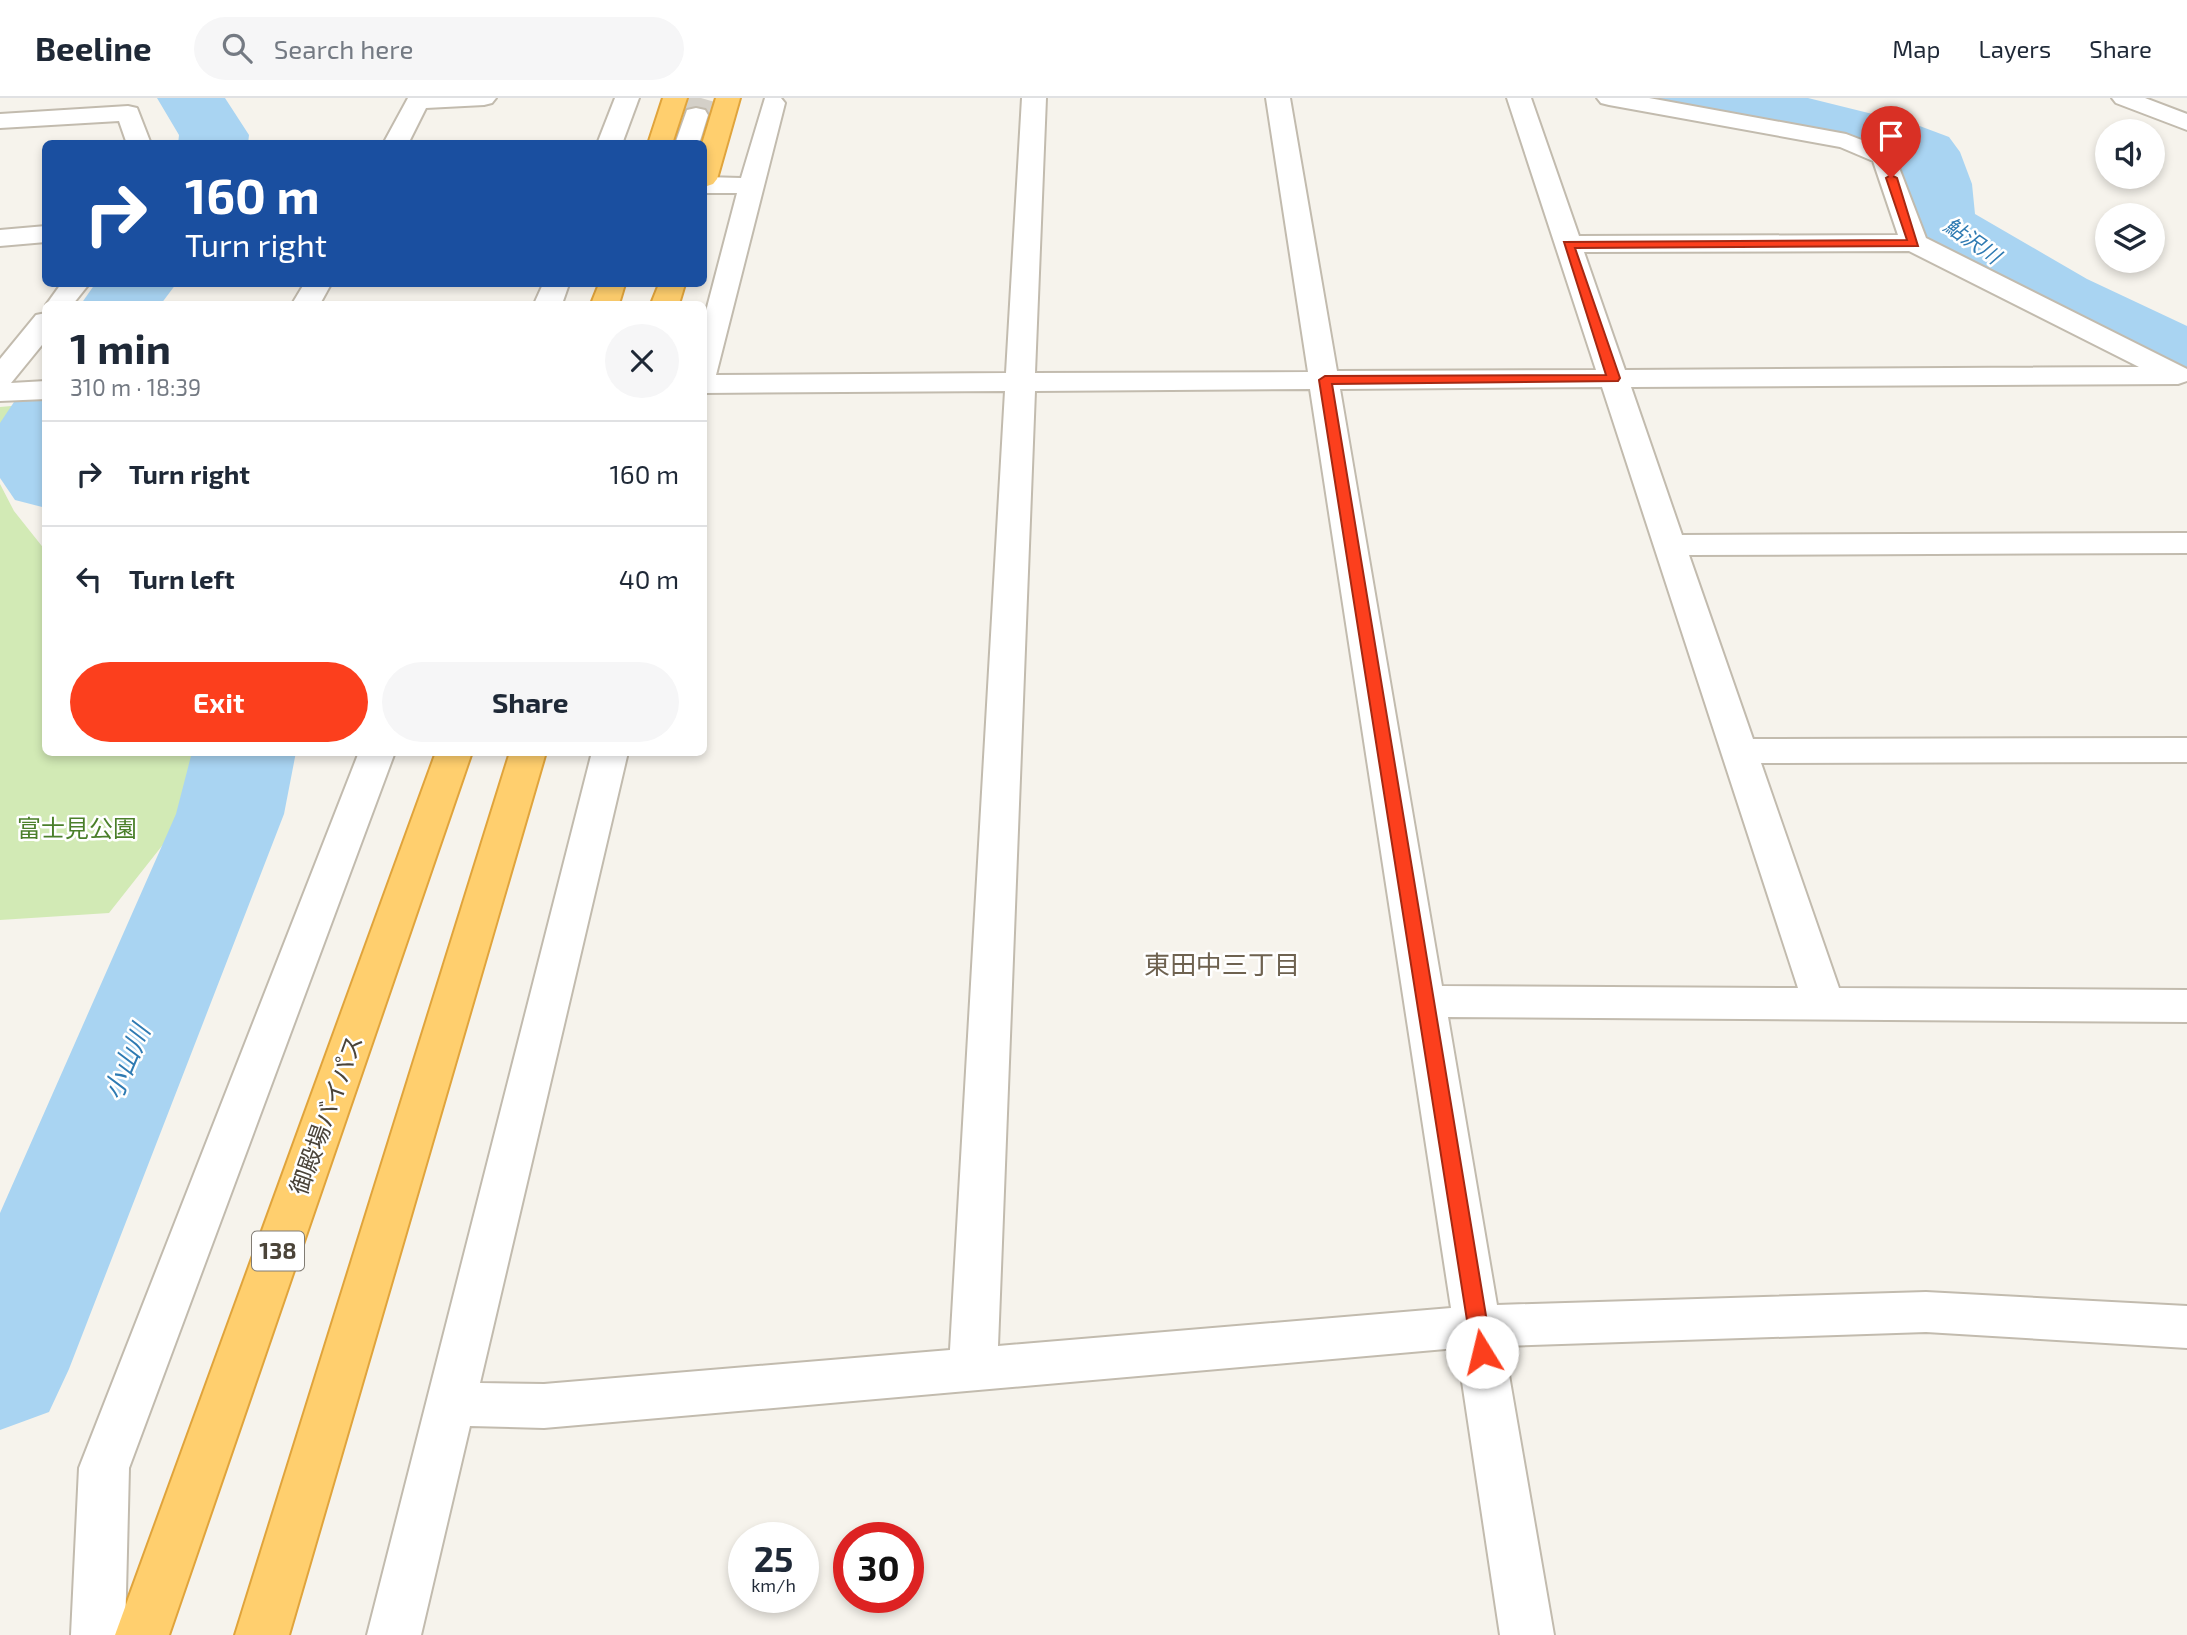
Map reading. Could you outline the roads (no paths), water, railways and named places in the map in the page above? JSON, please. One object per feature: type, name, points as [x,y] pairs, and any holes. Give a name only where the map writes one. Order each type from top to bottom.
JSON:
[{"type":"highway","points":[[661,140],[675,98]]},
{"type":"highway","points":[[707,169],[728,98]]},
{"type":"highway","name":"御殿場バイパス","points":[[142,1635],[453,756]]},
{"type":"highway","points":[[262,1635],[527,756]]},
{"type":"street","points":[[397,140],[418,101],[484,98]]},
{"type":"street","points":[[611,140],[627,98]]},
{"type":"street","points":[[973,1369],[1034,98]]},
{"type":"street","points":[[1278,98],[1527,1635]]},
{"type":"street","points":[[1519,98],[1824,1005]]},
{"type":"street","points":[[1609,98],[1846,141],[1884,157],[1914,243]]},
{"type":"street","points":[[2124,98],[2187,123]]},
{"type":"street","points":[[707,358],[773,103]]},
{"type":"street","points":[[0,121],[128,113],[138,140]]},
{"type":"street","points":[[688,140],[696,115]]},
{"type":"street","points":[[707,185],[750,186]]},
{"type":"street","points":[[0,237],[42,234]]},
{"type":"street","points":[[1568,244],[1914,243],[2182,376]]},
{"type":"street","points":[[61,301],[73,287]]},
{"type":"street","points":[[42,327],[4,387],[42,390]]},
{"type":"street","points":[[707,384],[2182,376]]},
{"type":"street","points":[[1670,545],[2187,543]]},
{"type":"street","points":[[1739,751],[2187,750]]},
{"type":"street","points":[[98,1635],[104,1468],[375,756]]},
{"type":"street","points":[[394,1635],[609,756]]},
{"type":"street","points":[[1425,1001],[2187,1006]]},
{"type":"street","points":[[451,1404],[544,1406],[1478,1326],[1926,1312],[2187,1327]]},
{"type":"waterway","name":"小山川","points":[[191,98],[214,135],[213,140]]},
{"type":"waterway","name":"鮎沢川","points":[[1670,98],[1830,123],[1893,139],[1924,152],[1936,184],[1938,223],[2059,296],[2122,327],[2187,354]]},
{"type":"waterway","name":"小山川","points":[[123,301],[134,287]]},
{"type":"waterway","name":"小山川","points":[[42,425],[29,452],[42,474]]},
{"type":"waterway","name":"小山川","points":[[0,1369],[230,814],[243,756]]},
{"type":"tunnel","points":[[696,115],[701,98]]},
{"type":"district","name":"東田中三丁目","points":[[1222,965]]},
{"type":"park label","name":"富士見公園","points":[[77,829]]}]
